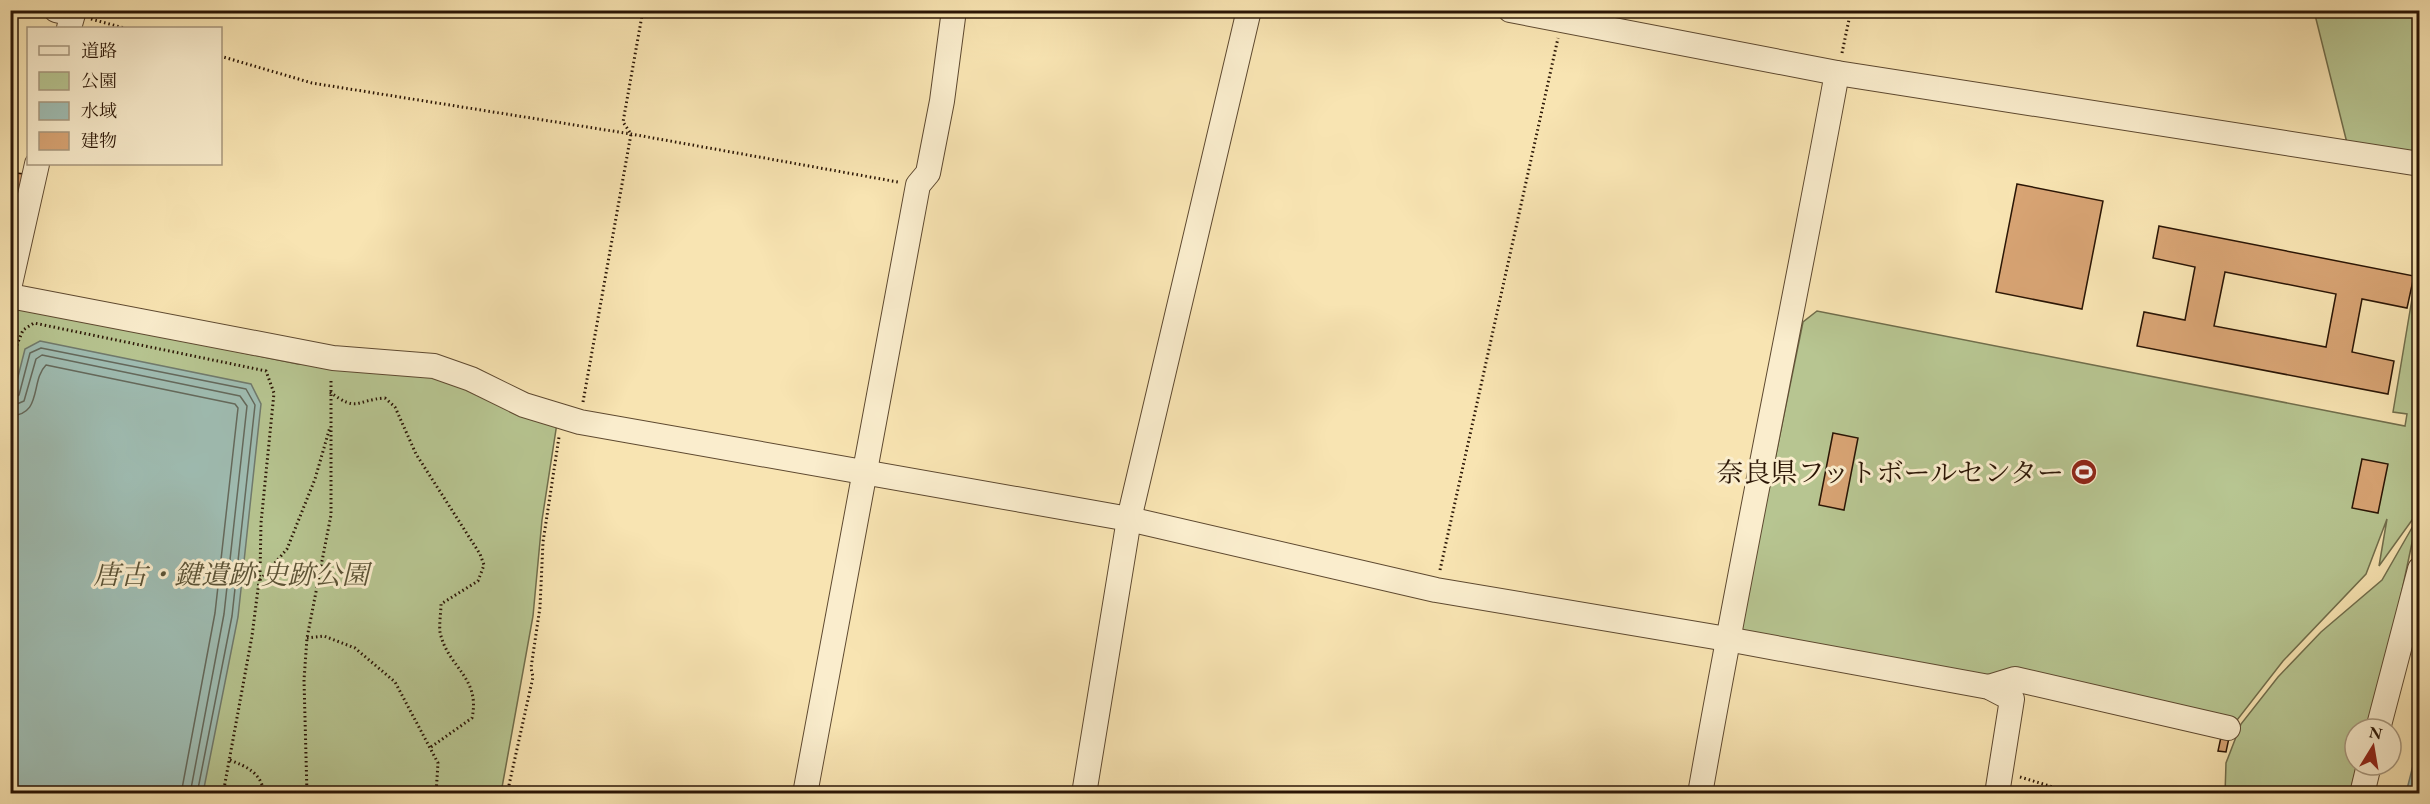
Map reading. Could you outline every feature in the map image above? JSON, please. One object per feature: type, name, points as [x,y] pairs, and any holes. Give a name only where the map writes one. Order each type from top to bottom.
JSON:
[{"type":"street","points":[[805,794],[918,185],[928,173],[954,10]]},
{"type":"street","points":[[1084,794],[1129,519],[1249,10]]},
{"type":"street","points":[[1510,10],[1837,73],[2420,164]]},
{"type":"street","points":[[1700,794],[1727,639],[1785,355],[1837,73]]},
{"type":"street","points":[[10,284],[37,165]]},
{"type":"street","points":[[10,296],[333,358],[434,366],[471,379],[524,405],[571,419],[1129,519],[1436,590],[1727,639],[1989,687],[2012,699],[1999,783]]},
{"type":"street","points":[[2381,717],[2420,569]]},
{"type":"street","points":[[1989,687],[2015,679],[2228,728]]},
{"type":"street","points":[[2362,794],[2366,777]]},
{"type":"path","points":[[507,794],[533,677],[531,668],[540,607],[543,542],[631,134],[623,122],[643,10]]},
{"type":"path","points":[[1837,73],[1851,10]]},
{"type":"path","points":[[66,18],[118,27]]},
{"type":"path","points":[[1436,590],[1561,21]]},
{"type":"path","points":[[222,57],[312,83],[631,134],[918,185]]},
{"type":"path","points":[[10,362],[23,330],[34,323],[266,372],[274,393],[259,581],[252,636],[223,794]]},
{"type":"path","points":[[307,794],[304,690],[307,638],[331,515],[330,392],[333,358]]},
{"type":"path","points":[[330,392],[346,404],[355,406],[385,398],[395,408],[416,454],[480,554],[484,565],[478,581],[441,604],[440,632],[472,688],[475,704],[469,721],[431,747]]},
{"type":"path","points":[[259,581],[287,549],[315,479],[332,422]]},
{"type":"path","points":[[307,638],[324,636],[355,648],[395,682],[438,763],[436,794]]},
{"type":"path","points":[[230,760],[248,767],[258,776],[263,783],[264,794]]},
{"type":"path","points":[[1999,783],[2076,794]]},
{"type":"green space","points":[[2314,11],[2419,11],[2419,160],[2348,147]]},
{"type":"green space","name":"奈良県フットボールセンター","points":[[2419,257],[2420,509],[2379,566],[2387,519],[2366,574],[2283,661],[2234,724],[1991,681],[1740,630],[1803,322],[1817,311],[2405,426],[2407,414],[2393,412]]},
{"type":"green space","name":"唐古・鍵遺跡 史跡公園","points":[[10,305],[298,364],[432,373],[557,423],[542,520],[533,616],[501,793],[11,793]]},
{"type":"green space","points":[[2417,519],[2400,600],[2370,717],[2343,717],[2343,777],[2354,777],[2350,793],[2225,794],[2226,763],[2241,724],[2278,677],[2321,632],[2382,580]]},
{"type":"water","points":[[40,341],[251,384],[261,404],[238,617],[203,793],[11,793],[11,404],[25,349]]},
{"type":"water","points":[[2419,742],[2419,793],[2406,793]]},
{"type":"building","points":[[16,173],[24,174],[19,200],[10,198],[10,183],[14,183]]},
{"type":"building","points":[[2017,184],[2103,201],[2082,309],[1996,292]]},
{"type":"building","points":[[2159,226],[2414,276],[2407,308],[2362,299],[2352,352],[2394,361],[2388,394],[2137,346],[2144,312],[2185,320],[2195,267],[2153,258]],"holes":[[[2225,272],[2336,294],[2326,347],[2214,326]]]},
{"type":"building","points":[[1833,433],[1858,438],[1844,510],[1819,505]]},
{"type":"building","points":[[2362,459],[2388,464],[2378,513],[2352,508]]},
{"type":"building","points":[[2221,737],[2229,738],[2226,752],[2218,751]]},
{"type":"place","name":"奈良県フットボールセンター","points":[[2084,472]]}]
